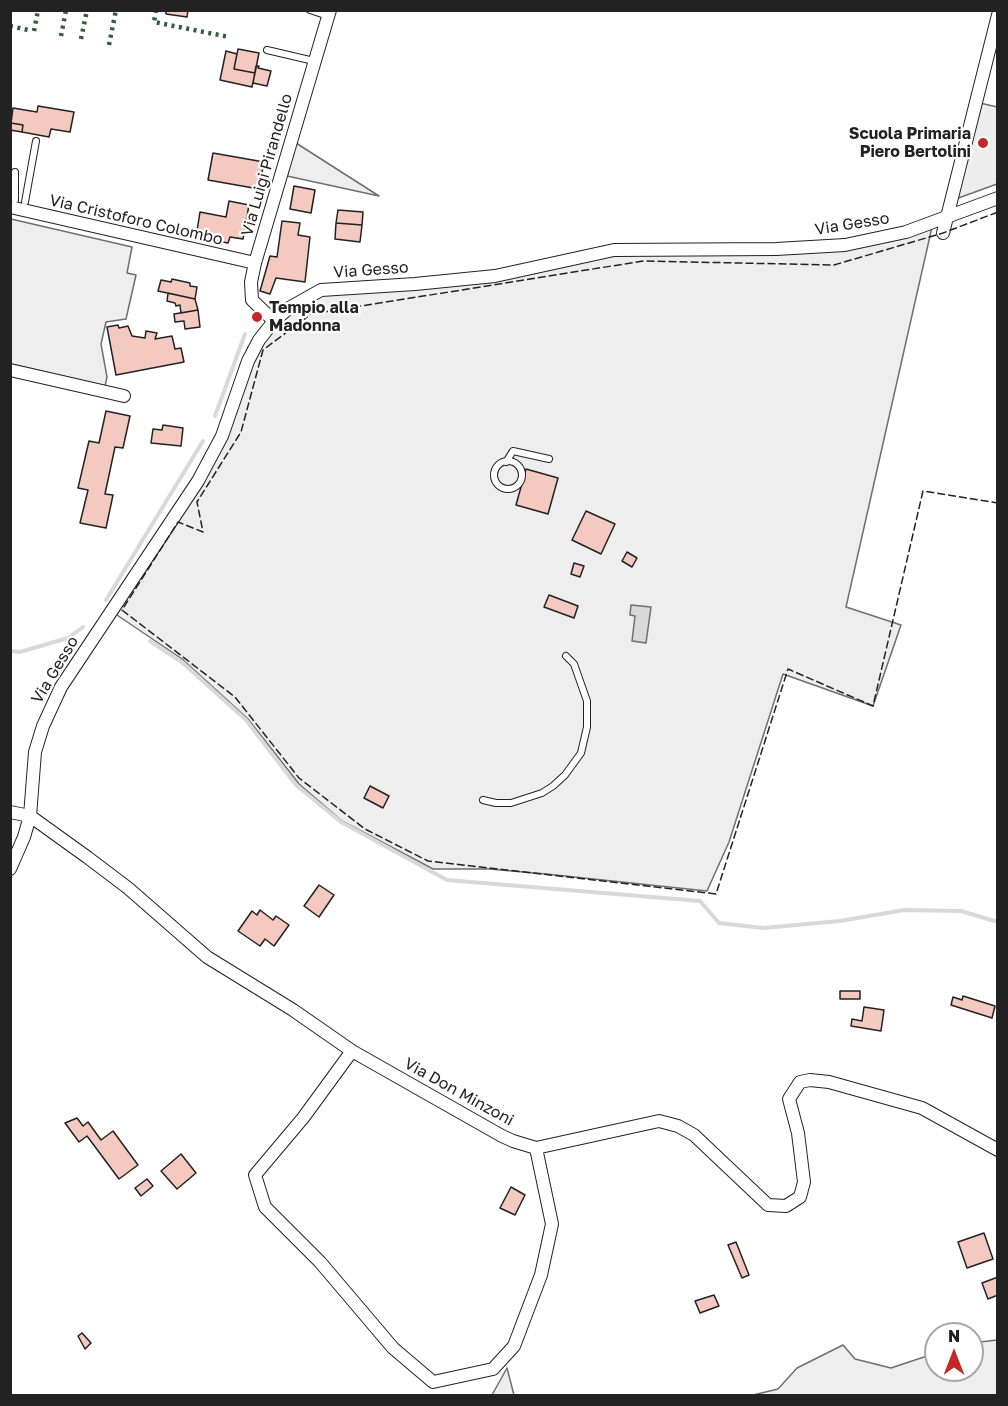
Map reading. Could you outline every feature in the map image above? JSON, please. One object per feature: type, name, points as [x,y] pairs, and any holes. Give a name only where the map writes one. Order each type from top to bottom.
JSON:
[{"type":"street","name":"Via Luigi Pirandello","points":[[274,321],[252,300],[251,282],[329,13]]},
{"type":"street","points":[[943,233],[998,15]]},
{"type":"street","name":"Via Gesso","points":[[10,869],[24,837],[30,816],[35,752],[43,726],[61,687],[198,480],[222,436],[248,361],[259,340],[274,321],[289,308],[321,290],[495,276],[614,250],[776,249],[845,245],[906,232],[998,198]]},
{"type":"street","name":"Via Cristoforo Colombo","points":[[13,204],[255,264]]},
{"type":"street","points":[[10,370],[124,396]]},
{"type":"street","points":[[10,812],[30,816]]},
{"type":"street","name":"Via Don Minzoni","points":[[30,816],[128,888],[207,957],[293,1010],[352,1050],[502,1136],[536,1148]]},
{"type":"street","points":[[352,1050],[303,1118],[255,1175],[265,1207],[320,1262],[393,1348],[433,1382],[493,1369],[514,1346],[541,1275],[552,1224],[536,1148],[659,1121],[678,1126],[694,1135],[768,1205],[786,1206],[800,1197],[804,1182],[798,1133],[789,1099],[800,1082],[810,1080],[829,1082],[922,1108],[998,1150]]},
{"type":"lane","points":[[310,10],[329,13]]},
{"type":"lane","points":[[267,50],[315,61]]},
{"type":"lane","points":[[25,202],[36,141]]},
{"type":"lane","points":[[13,204],[15,172]]},
{"type":"lane","points":[[506,462],[518,465],[522,473],[518,485],[509,489],[500,486],[495,479],[498,466],[506,462],[513,451],[549,459]]},
{"type":"lane","points":[[483,800],[511,803],[542,792],[565,775],[581,753],[588,727],[587,701],[574,664],[566,656]]},
{"type":"shaded area","name":"Scuola Primaria Piero Bertolini","points":[[980,103],[997,107],[997,184],[953,200]]},
{"type":"shaded area","points":[[296,143],[379,196],[287,176]]},
{"type":"shaded area","points":[[11,219],[132,247],[127,273],[136,275],[126,319],[106,322],[101,344],[107,377],[105,386],[11,364]]},
{"type":"shaded area","points":[[932,227],[846,607],[901,625],[873,706],[783,674],[729,842],[707,891],[489,869],[433,869],[342,821],[299,784],[248,719],[182,659],[111,611],[225,429],[248,347],[283,312],[331,292],[465,278],[640,246],[806,248],[888,242]]},
{"type":"shaded area","points":[[631,605],[651,607],[646,643],[632,641],[635,616],[630,615]]},
{"type":"shaded area","points":[[997,1340],[997,1395],[753,1395],[778,1389],[797,1368],[843,1345],[855,1359],[891,1368],[924,1357],[924,1382],[984,1382],[984,1342]]},
{"type":"shaded area","points":[[507,1368],[514,1395],[492,1395]]},
{"type":"building","points":[[166,10],[188,10],[187,17],[166,14]]},
{"type":"building","points":[[238,49],[259,53],[255,73],[234,69]]},
{"type":"building","points":[[226,51],[237,54],[234,69],[255,73],[252,87],[220,80]]},
{"type":"building","points":[[256,66],[271,71],[267,86],[253,83]]},
{"type":"building","points":[[38,106],[74,112],[70,132],[51,129],[49,137],[22,132],[23,125],[11,123],[13,108],[37,112]]},
{"type":"building","points":[[11,123],[23,125],[22,132],[10,130]]},
{"type":"building","points":[[213,153],[264,162],[259,189],[208,180]]},
{"type":"building","points":[[294,186],[315,190],[311,213],[290,209]]},
{"type":"building","points":[[229,201],[249,205],[243,239],[230,237],[228,243],[196,237],[200,212],[226,217]]},
{"type":"building","points":[[338,210],[363,212],[362,225],[336,223]]},
{"type":"building","points":[[282,221],[300,223],[298,235],[310,237],[305,282],[276,278],[270,294],[260,291],[270,256],[277,257]]},
{"type":"building","points":[[336,223],[362,225],[360,242],[335,239]]},
{"type":"building","points":[[172,279],[197,287],[195,299],[158,291],[161,280],[171,282]]},
{"type":"building","points":[[168,293],[195,299],[198,310],[181,313],[180,305],[176,306],[175,303],[167,301]]},
{"type":"building","points":[[198,310],[200,327],[185,329],[184,321],[175,322],[174,314]]},
{"type":"building","points":[[118,325],[119,328],[128,326],[132,336],[145,338],[146,331],[157,333],[155,339],[172,336],[175,349],[181,348],[184,362],[116,375],[107,327]]},
{"type":"building","points":[[106,411],[130,416],[123,448],[115,447],[105,494],[113,495],[106,528],[80,523],[88,490],[78,488],[89,441],[99,443]]},
{"type":"building","points":[[163,425],[183,428],[181,446],[151,443],[153,429],[162,430]]},
{"type":"building","points":[[526,469],[558,478],[548,514],[516,505]]},
{"type":"building","points":[[586,511],[615,524],[601,554],[572,540]]},
{"type":"building","points":[[627,552],[637,558],[632,567],[622,561]]},
{"type":"building","points":[[574,563],[584,566],[580,577],[571,574]]},
{"type":"building","points":[[549,595],[578,606],[574,618],[544,607]]},
{"type":"building","points":[[370,786],[389,796],[383,808],[364,798]]},
{"type":"building","points":[[319,885],[334,895],[319,917],[304,906]]},
{"type":"building","points":[[260,910],[273,920],[276,916],[289,925],[274,946],[265,939],[260,946],[238,931],[252,911],[257,915]]},
{"type":"building","points":[[840,991],[860,991],[860,999],[840,999]]},
{"type":"building","points":[[963,996],[995,1006],[992,1018],[951,1005],[953,997],[962,1000]]},
{"type":"building","points":[[864,1007],[884,1010],[881,1031],[851,1026],[852,1019],[862,1021]]},
{"type":"building","points":[[77,1118],[83,1126],[88,1122],[101,1140],[113,1131],[138,1165],[119,1179],[87,1136],[79,1142],[65,1123]]},
{"type":"building","points":[[181,1154],[196,1173],[177,1189],[161,1171]]},
{"type":"building","points":[[147,1179],[153,1186],[141,1196],[135,1188]]},
{"type":"building","points":[[511,1187],[525,1195],[515,1215],[500,1208]]},
{"type":"building","points":[[984,1233],[993,1259],[967,1268],[958,1242]]},
{"type":"building","points":[[736,1242],[749,1275],[742,1278],[728,1245]]},
{"type":"building","points":[[998,1277],[998,1295],[988,1299],[982,1283]]},
{"type":"building","points":[[714,1295],[719,1306],[700,1313],[695,1301]]},
{"type":"building","points":[[82,1333],[91,1343],[85,1349],[78,1336]]},
{"type":"waterway","points":[[215,416],[245,334]]},
{"type":"waterway","points":[[106,600],[203,441]]},
{"type":"waterway","points":[[10,651],[20,652],[68,638],[83,627]]},
{"type":"waterway","points":[[150,641],[183,663],[246,720],[296,785],[341,822],[447,880],[700,901],[719,923],[763,928],[840,921],[904,910],[961,911],[998,922]]},
{"type":"hedge","points":[[34,31],[38,10]]},
{"type":"hedge","points":[[61,36],[66,10]]},
{"type":"hedge","points":[[81,39],[87,10]]},
{"type":"hedge","points":[[109,45],[116,10]]},
{"type":"hedge","points":[[156,10],[154,22],[229,37]]},
{"type":"hedge","points":[[10,26],[28,30]]},
{"type":"fence","points":[[998,212],[943,233],[834,265],[643,261],[311,314],[263,350],[241,432],[197,502],[203,532],[178,522],[122,610],[235,697],[299,778],[365,829],[428,861],[716,894],[788,669],[873,706],[923,491],[998,503]]},
{"type":"place","name":"Scuola Primaria Piero Bertolini","points":[[983,143]]},
{"type":"place","name":"Tempio alla Madonna","points":[[257,317]]}]
